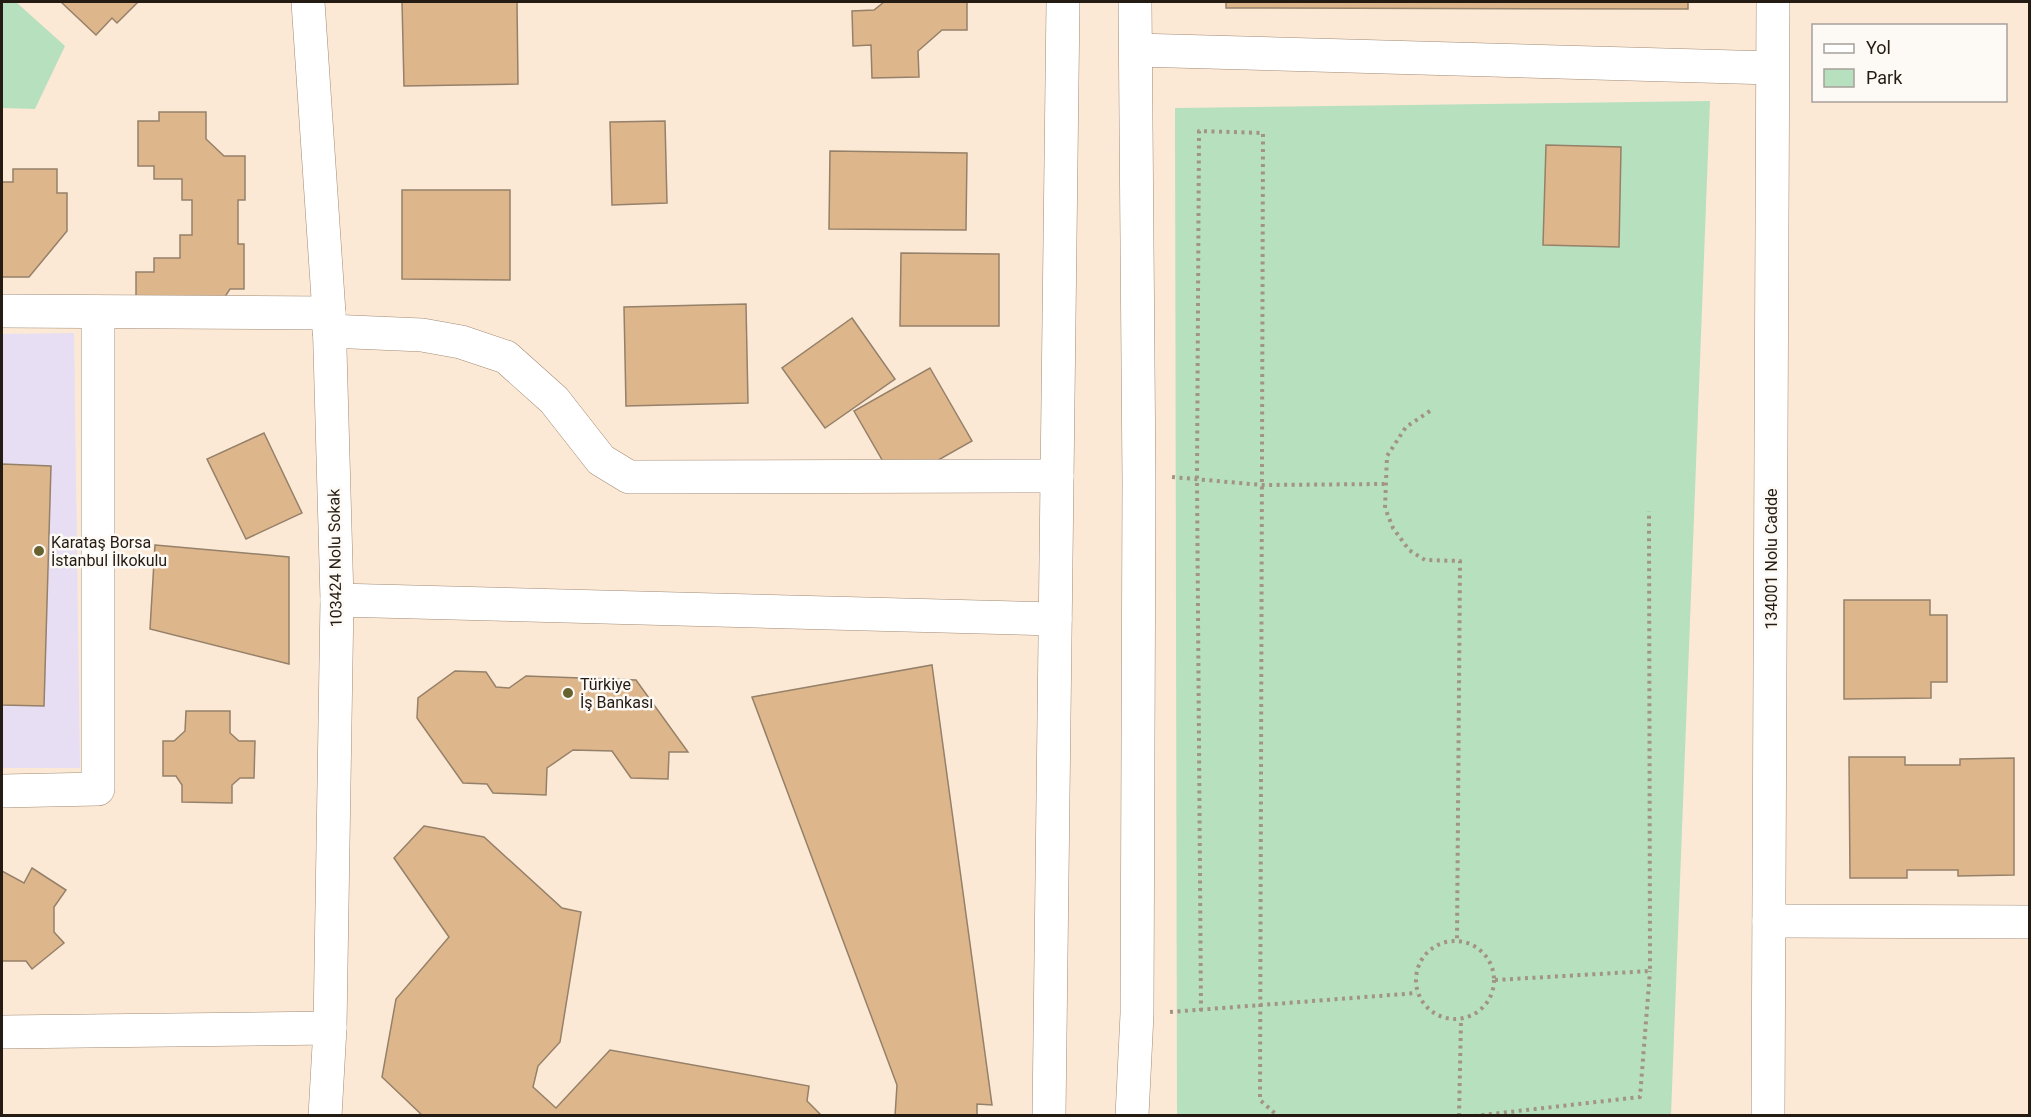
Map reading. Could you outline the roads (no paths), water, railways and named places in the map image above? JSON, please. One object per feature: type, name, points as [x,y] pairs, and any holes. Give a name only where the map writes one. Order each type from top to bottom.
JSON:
[{"type":"street","points":[[1049,1116],[1063,2]]},
{"type":"street","points":[[1132,1116],[1137,1014],[1139,481],[1135,2]]},
{"type":"street","name":"134001 Nolu Cadde","points":[[1768,1116],[1773,2]]},
{"type":"street","name":"103424 Nolu Sokak","points":[[311,4],[329,322],[337,600],[330,1028],[325,1116]]},
{"type":"street","points":[[1136,50],[1772,68]]},
{"type":"street","points":[[2,311],[98,312],[329,322],[461,342],[506,357],[554,400],[601,460],[629,477],[1057,476]]},
{"type":"street","points":[[2,791],[98,789],[98,312]]},
{"type":"street","points":[[337,600],[1055,619]]},
{"type":"street","points":[[1769,921],[2030,922]]},
{"type":"street","points":[[2,1032],[330,1028]]},
{"type":"place","name":"Karataş Borsa İstanbul İlkokulu","points":[[39,551]]},
{"type":"place","name":"Türkiye İş Bankası","points":[[568,693]]}]
